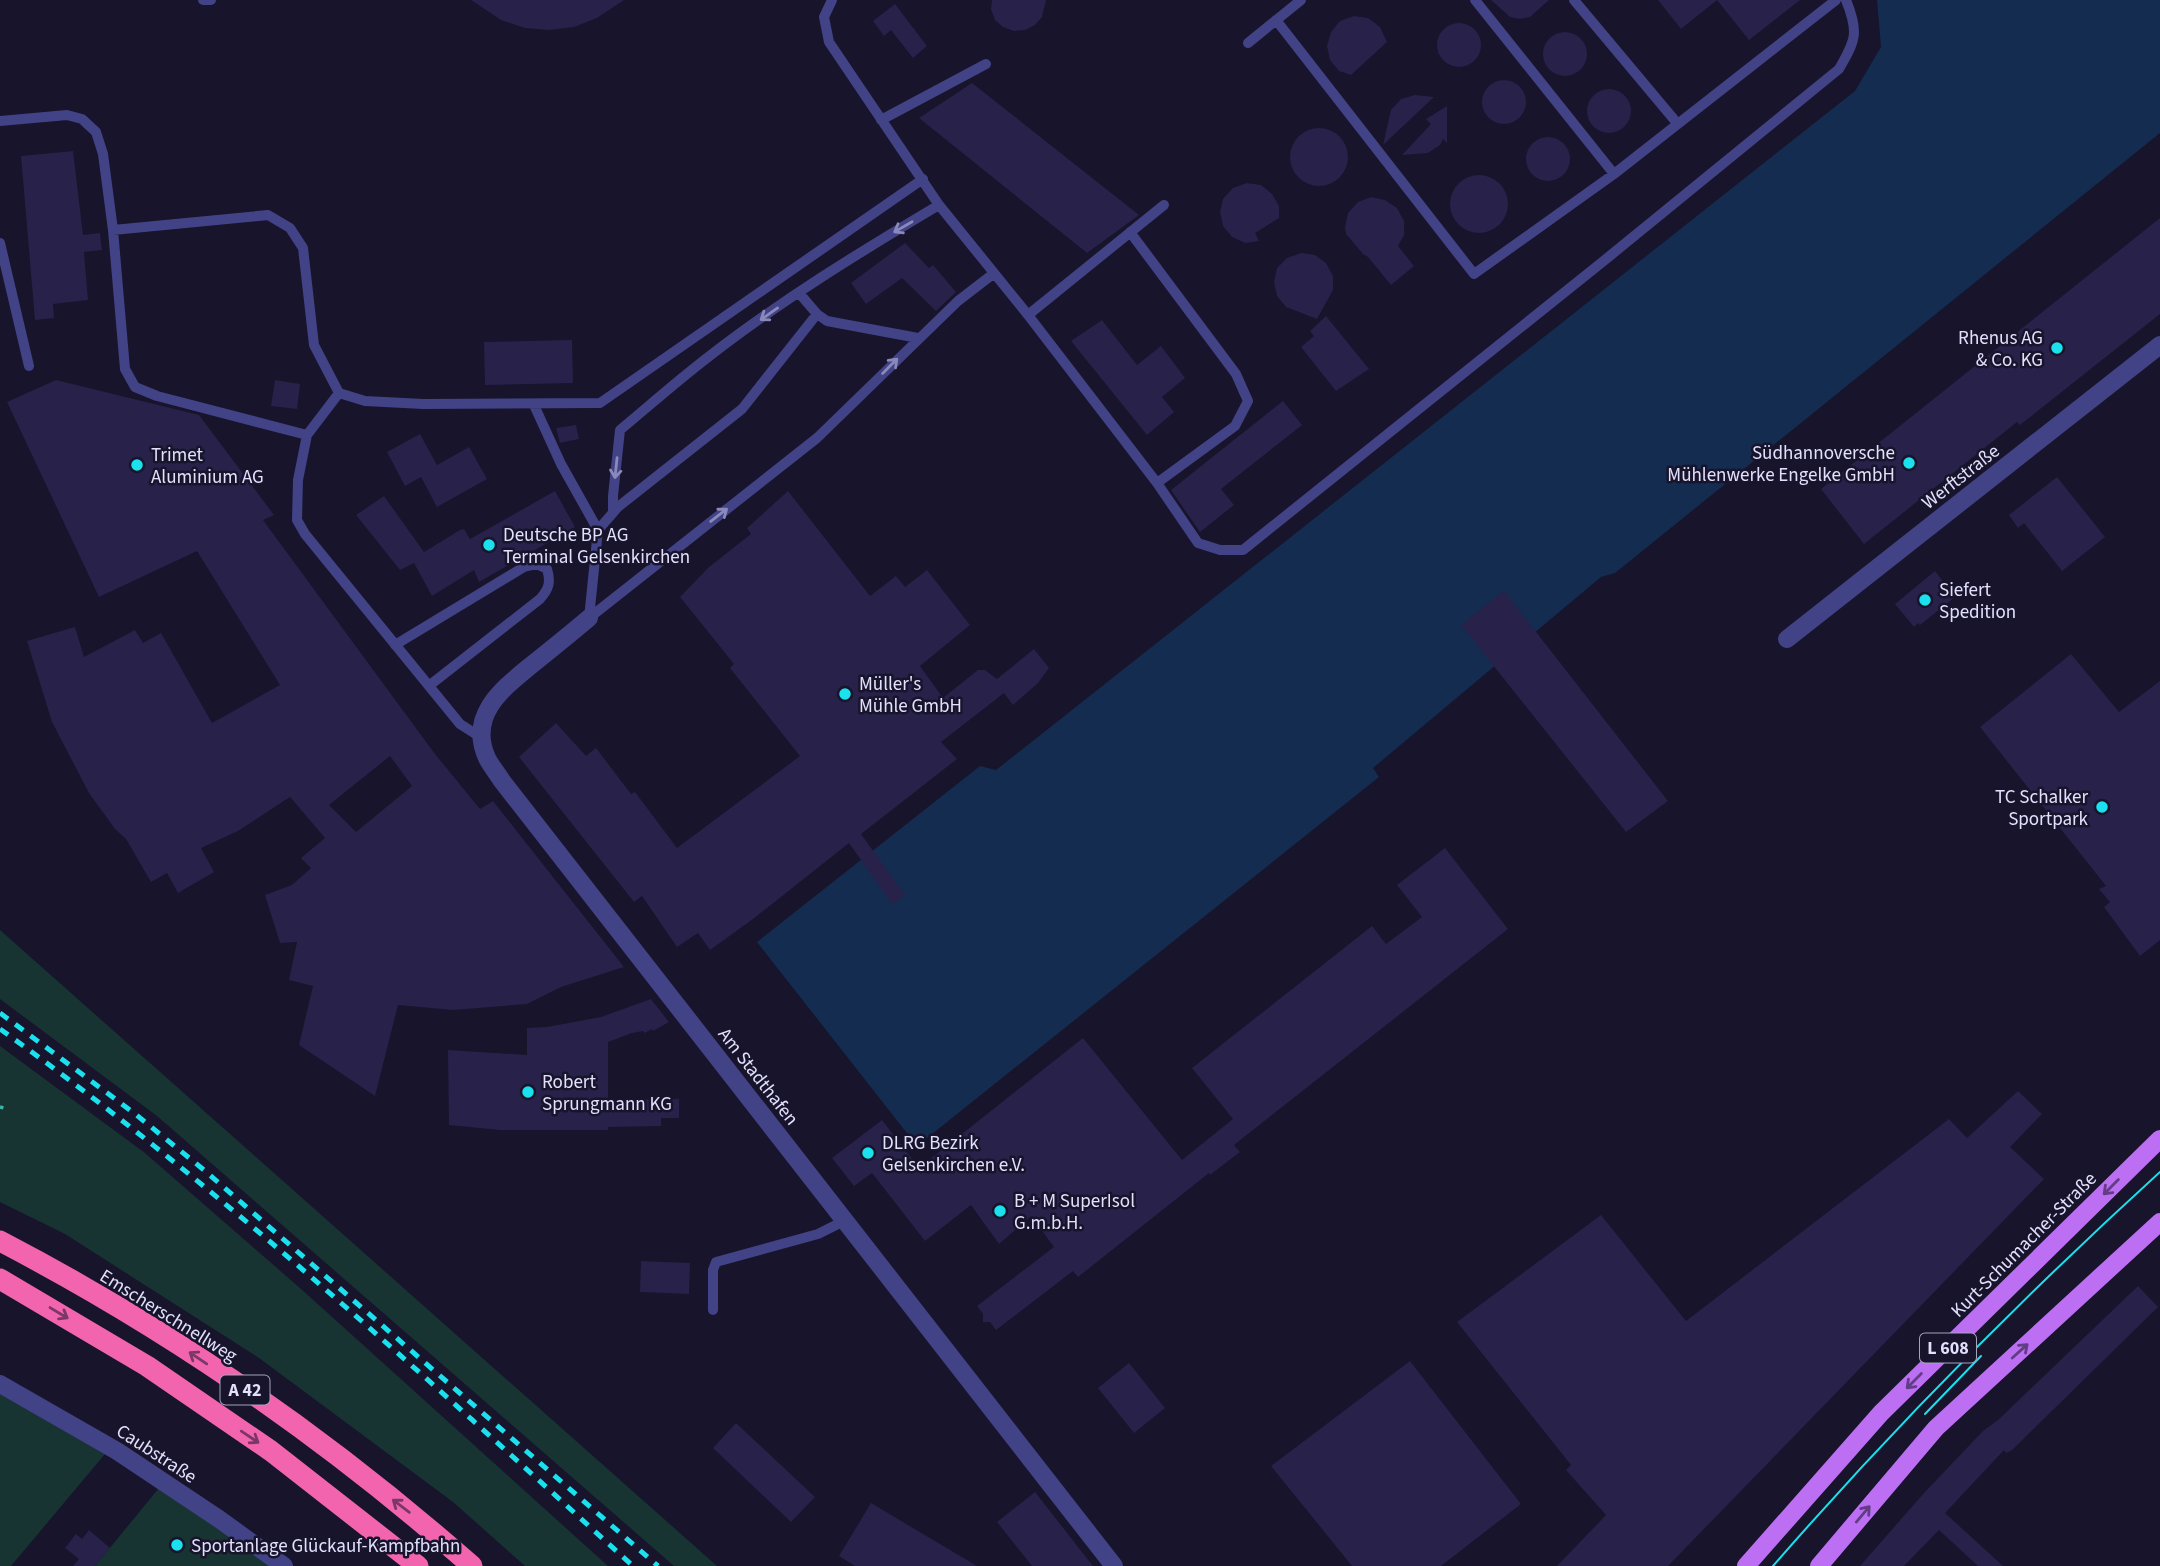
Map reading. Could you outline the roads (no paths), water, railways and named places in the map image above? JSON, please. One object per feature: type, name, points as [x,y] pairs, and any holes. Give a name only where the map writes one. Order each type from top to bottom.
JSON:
[{"type":"highway","name":"Emscherschnellweg","points":[[0,1241],[163,1335],[283,1416],[425,1524],[472,1566]]},
{"type":"highway","name":"A 42","points":[[0,1279],[146,1366],[259,1443],[418,1566]]},
{"type":"main road","name":"Kurt-Schumacher-Straße","points":[[1746,1566],[1881,1413],[2160,1139]]},
{"type":"main road","name":"L 608","points":[[1819,1566],[1936,1428],[2160,1222]]},
{"type":"street","name":"Werftstraße","points":[[1787,639],[2160,345]]},
{"type":"street","points":[[482,738],[487,709],[499,691],[589,618]]},
{"type":"street","name":"Am Stadthafen","points":[[482,738],[486,757],[502,781],[1114,1566]]},
{"type":"street","name":"Caubstraße","points":[[0,1384],[117,1451],[284,1566]]},
{"type":"lane","points":[[203,0],[211,0]]},
{"type":"lane","points":[[832,0],[824,17],[829,42],[939,205],[1028,315],[1157,483],[1198,543],[1220,550],[1243,550],[1622,247],[1839,69],[1852,46],[1855,21],[1846,0]]},
{"type":"lane","points":[[1248,43],[1301,0]]},
{"type":"lane","points":[[1475,0],[1615,174]]},
{"type":"lane","points":[[1574,0],[1677,123]]},
{"type":"lane","points":[[1276,20],[1474,274],[1615,174],[1836,0]]},
{"type":"lane","points":[[881,120],[986,64]]},
{"type":"lane","points":[[0,121],[66,115],[82,119],[96,132],[103,155],[113,230],[125,369],[135,387],[157,396],[307,435]]},
{"type":"lane","points":[[113,230],[268,215],[290,228],[303,248],[314,345],[339,393],[365,401],[423,404],[600,403],[923,179]]},
{"type":"lane","points":[[613,513],[620,430],[708,357],[866,248],[939,205]]},
{"type":"lane","points":[[1028,315],[1164,205]]},
{"type":"lane","points":[[1130,232],[1236,374],[1248,401],[1235,426],[1157,483]]},
{"type":"lane","points":[[0,243],[29,366]]},
{"type":"lane","points":[[589,618],[817,438],[918,338],[958,301],[993,274]]},
{"type":"lane","points":[[799,293],[817,314],[827,321],[918,338]]},
{"type":"lane","points":[[598,530],[613,513],[742,409],[785,351],[817,314]]},
{"type":"lane","points":[[339,393],[307,435],[298,480],[297,520],[305,534],[460,724],[482,738]]},
{"type":"lane","points":[[534,405],[561,464],[598,530],[589,618]]},
{"type":"lane","points":[[395,645],[524,567],[537,564],[547,569],[550,581],[547,591],[540,599],[430,685]]},
{"type":"lane","points":[[713,1310],[713,1270],[716,1262],[818,1234],[846,1220]]},
{"type":"water","points":[[1877,0],[2160,0],[2160,133],[1615,573],[1601,577],[1373,768],[1379,777],[917,1146],[757,942],[980,766],[996,770],[1855,91],[1881,47]]},
{"type":"tram line","points":[[1773,1566],[1865,1463],[1961,1363],[2059,1266],[2160,1172]]},
{"type":"tram line","points":[[1925,1414],[1981,1356]]},
{"type":"railway","points":[[0,1013],[134,1113],[204,1170],[658,1566]]},
{"type":"railway","points":[[0,1029],[165,1155],[324,1288],[633,1566]]},
{"type":"place","name":"Rhenus AG & Co. KG","points":[[2057,348]]},
{"type":"place","name":"Südhannoversche Mühlenwerke Engelke GmbH","points":[[1909,463]]},
{"type":"place","name":"Trimet Aluminium AG","points":[[137,465]]},
{"type":"place","name":"Deutsche BP AG Terminal Gelsenkirchen","points":[[489,545]]},
{"type":"place","name":"Siefert Spedition","points":[[1925,600]]},
{"type":"place","name":"Müller's Mühle GmbH","points":[[845,694]]},
{"type":"place","name":"TC Schalker Sportpark","points":[[2102,807]]},
{"type":"place","name":"Robert Sprungmann KG","points":[[528,1092]]},
{"type":"place","name":"DLRG Bezirk Gelsenkirchen e.V.","points":[[868,1153]]},
{"type":"place","name":"B + M SuperIsol G.m.b.H.","points":[[1000,1211]]},
{"type":"place","name":"Sportanlage Glückauf-Kampfbahn","points":[[177,1545]]}]
